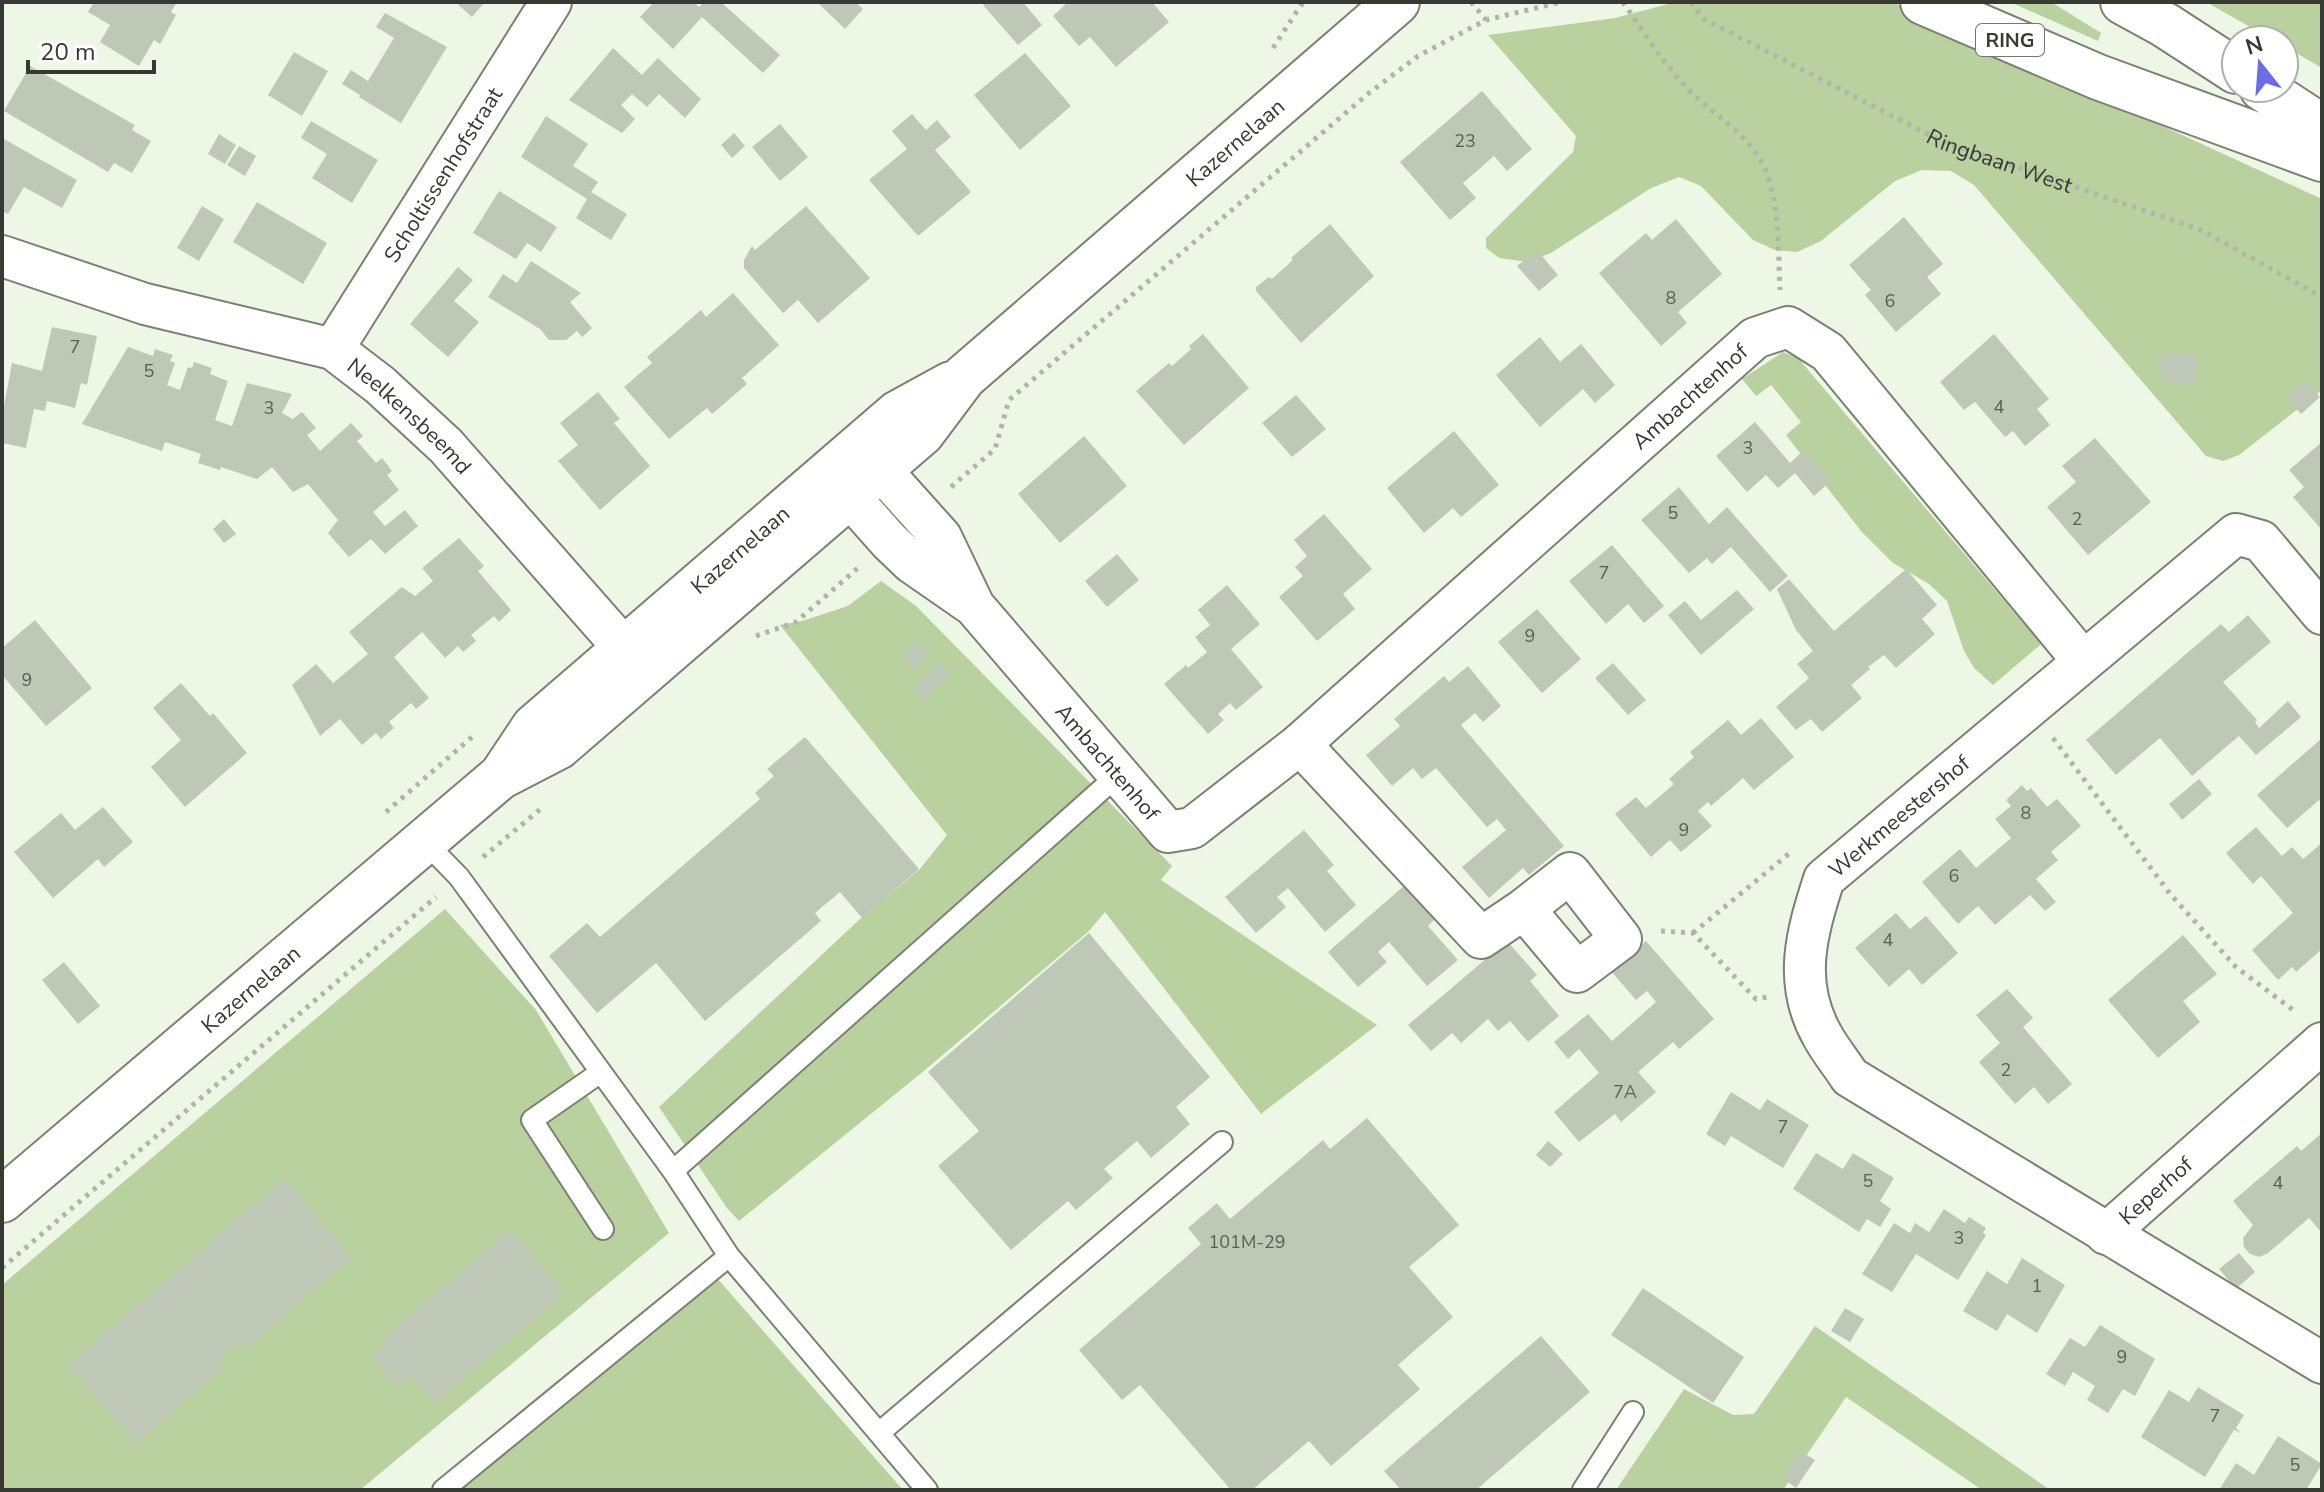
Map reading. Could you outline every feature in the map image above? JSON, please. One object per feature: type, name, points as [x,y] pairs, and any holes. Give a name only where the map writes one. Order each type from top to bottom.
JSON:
[{"type":"street","name":"Scholtissenhofstraat","points":[[333,349],[551,2]]},
{"type":"street","name":"Kazernelaan","points":[[2,1200],[500,777],[534,727],[635,660],[857,475],[898,413],[964,377],[1397,2]]},
{"type":"street","name":"RING","points":[[1923,2],[2098,77],[2322,159]]},
{"type":"street","points":[[2123,2],[2220,61]]},
{"type":"street","points":[[2287,104],[2322,127]]},
{"type":"street","name":"Neelkensbeemd","points":[[2,256],[145,304],[333,349],[380,385],[446,446],[635,660]]},
{"type":"street","points":[[1782,329],[1788,327],[1828,352],[2083,661]]},
{"type":"street","name":"Ambachtenhof","points":[[857,475],[912,563],[974,606],[1168,832],[1192,828],[1300,744],[1755,338],[1782,329]]},
{"type":"street","name":"Werkmeestershof","points":[[2106,1234],[1850,1077],[1821,1034],[1805,990],[1806,936],[1824,879],[2236,534],[2261,541],[2322,614]]},
{"type":"street","points":[[1300,744],[1481,938],[1570,873],[1621,939],[1577,972],[1524,909]]},
{"type":"street","name":"Keperhof","points":[[2310,1028],[2106,1234],[2322,1363]]},
{"type":"lane","points":[[673,1171],[1118,775]]},
{"type":"lane","points":[[423,840],[459,877],[673,1171],[729,1256],[927,1490]]},
{"type":"lane","points":[[601,1072],[532,1120],[603,1229]]},
{"type":"lane","points":[[879,1433],[1222,1142]]},
{"type":"lane","points":[[443,1490],[729,1256]]},
{"type":"lane","points":[[1583,1490],[1633,1412]]},
{"type":"path","points":[[1471,2],[1486,20]]},
{"type":"path","points":[[1623,2],[1685,86],[1742,137],[1767,172],[1775,200],[1782,329]]},
{"type":"path","name":"Ringbaan West","points":[[1691,2],[1704,19],[1941,141],[2201,230],[2322,297]]},
{"type":"path","points":[[2029,706],[2171,895],[2236,967],[2310,1028]]},
{"type":"path","points":[[1621,939],[1651,930],[1693,933],[1756,999],[1805,990]]},
{"type":"green space","points":[[1676,2],[1892,2],[2322,199],[2322,390],[2239,455],[2223,461],[2206,456],[1974,185],[1951,171],[1922,170],[1895,181],[1821,241],[1797,252],[1775,250],[1753,240],[1701,186],[1679,177],[1651,188],[1551,253],[1527,262],[1499,258],[1486,248],[1486,238],[1573,152],[1576,136],[1488,35],[1615,18]]},
{"type":"green space","points":[[2010,2],[2051,2],[2101,33],[2098,41]]},
{"type":"green space","points":[[2206,2],[2322,2],[2322,68],[2300,55],[2300,24],[2245,24]]},
{"type":"green space","points":[[1783,352],[1798,358],[2041,644],[1993,685],[1974,668],[1964,651],[1947,601],[1929,584],[1893,563],[1861,531],[1786,435],[1801,422],[1771,385],[1756,396],[1742,379]]},
{"type":"green space","points":[[881,581],[916,606],[1172,866],[1161,880],[1377,1025],[1261,1114],[1105,912],[1089,931],[925,1070],[739,1221],[659,1107],[860,919],[920,869],[947,835],[780,625],[848,606]]},
{"type":"green space","points":[[445,909],[536,1010],[669,1233],[360,1490],[2,1490],[2,1285]]},
{"type":"green space","points":[[716,1277],[903,1490],[457,1490]]},
{"type":"green space","points":[[1815,1326],[2050,1490],[1982,1490],[1846,1397],[1783,1490],[1616,1490],[1684,1389],[1733,1415],[1754,1414]]},
{"type":"building","points":[[94,2],[177,2],[171,12],[176,15],[160,44],[154,40],[139,66],[100,42],[110,25],[88,12]]},
{"type":"building","points":[[455,2],[485,2],[472,17]]},
{"type":"building","points":[[654,2],[694,2],[699,7],[704,2],[721,2],[780,55],[763,73],[702,17],[673,49],[640,17]]},
{"type":"building","points":[[817,2],[855,2],[863,9],[845,29]]},
{"type":"building","points":[[986,2],[1023,2],[1042,25],[1018,45],[983,5]]},
{"type":"building","points":[[1068,2],[1152,2],[1169,22],[1116,67],[1090,37],[1079,46],[1053,16]]},
{"type":"building","points":[[385,13],[447,47],[401,123],[342,84],[351,70],[368,81],[394,38],[376,27]]},
{"type":"building","points":[[613,48],[642,75],[658,58],[701,99],[685,118],[659,94],[647,107],[632,94],[621,105],[635,119],[622,133],[569,100]]},
{"type":"building","points":[[294,52],[328,71],[302,116],[268,95]]},
{"type":"building","points":[[1025,53],[1071,106],[1020,150],[974,95]]},
{"type":"building","points":[[30,66],[135,125],[132,130],[151,141],[132,173],[114,163],[108,172],[4,111]]},
{"type":"building","points":[[1482,91],[1532,149],[1507,171],[1494,156],[1463,183],[1476,198],[1450,220],[1400,162]]},
{"type":"building","points":[[912,114],[926,130],[937,120],[951,137],[935,150],[971,192],[918,236],[869,180],[907,149],[892,131]]},
{"type":"building","points":[[546,116],[588,144],[573,166],[598,182],[591,192],[627,214],[611,240],[576,218],[587,199],[521,157]]},
{"type":"building","points":[[311,121],[378,160],[352,203],[312,178],[327,154],[301,138]]},
{"type":"building","points":[[780,124],[808,157],[780,181],[752,147]]},
{"type":"building","points":[[734,133],[745,146],[732,158],[721,145]]},
{"type":"building","points":[[219,134],[236,145],[225,164],[208,154]]},
{"type":"building","points":[[2,138],[77,180],[62,208],[24,187],[8,214],[2,211]]},
{"type":"building","points":[[239,146],[256,156],[245,176],[227,165]]},
{"type":"building","points":[[499,191],[557,227],[541,252],[527,243],[516,259],[473,233]]},
{"type":"building","points":[[257,202],[327,243],[303,284],[233,242]]},
{"type":"building","points":[[202,206],[224,219],[199,261],[177,248]]},
{"type":"building","points":[[806,206],[870,278],[818,323],[798,300],[783,313],[744,268],[744,260],[752,246],[755,250]]},
{"type":"building","points":[[1904,217],[1943,264],[1927,277],[1941,294],[1896,332],[1865,295],[1871,290],[1849,265]]},
{"type":"building","points":[[1676,219],[1722,274],[1678,312],[1687,323],[1661,346],[1599,273],[1646,233],[1652,240]]},
{"type":"building","points":[[1330,224],[1374,276],[1301,343],[1256,291],[1256,287],[1269,277],[1272,279]]},
{"type":"building","points":[[1537,250],[1558,275],[1539,291],[1517,266]]},
{"type":"building","points":[[531,261],[581,293],[570,302],[592,328],[582,337],[577,331],[566,340],[549,340],[540,329],[488,297],[503,274],[517,283]]},
{"type":"building","points":[[458,267],[473,280],[454,301],[479,322],[448,357],[410,324]]},
{"type":"building","points":[[733,293],[779,345],[742,378],[747,384],[712,414],[707,408],[669,439],[624,387],[652,363],[647,357],[701,310],[706,317]]},
{"type":"building","points":[[52,327],[97,336],[87,385],[81,383],[75,408],[47,401],[45,411],[34,409],[26,448],[2,443],[2,417],[12,363],[42,371]]},
{"type":"building","points":[[1203,334],[1249,388],[1184,445],[1136,391],[1169,363],[1172,366]]},
{"type":"building","points":[[1994,334],[2049,399],[2037,409],[2050,425],[2025,446],[2013,431],[2005,437],[1975,402],[1964,410],[1940,382]]},
{"type":"building","points":[[1540,337],[1560,362],[1581,344],[1615,385],[1595,403],[1583,389],[1540,427],[1496,375]]},
{"type":"building","points":[[128,347],[153,356],[155,349],[173,355],[170,361],[175,363],[167,385],[180,390],[188,367],[192,368],[194,362],[212,368],[210,374],[228,381],[215,420],[232,426],[247,383],[292,394],[282,413],[293,419],[302,412],[316,428],[307,435],[320,451],[351,423],[363,436],[357,441],[376,463],[382,458],[392,471],[387,475],[399,490],[373,512],[385,526],[405,510],[418,526],[385,554],[371,539],[349,557],[328,533],[338,520],[308,484],[293,492],[272,467],[257,479],[198,463],[201,454],[165,442],[162,451],[82,424]]},
{"type":"building","points":[[2164,353],[2195,353],[2195,383],[2164,383],[2164,375],[2158,375],[2158,360],[2164,360]]},
{"type":"building","points":[[2306,381],[2320,397],[2301,414],[2287,398]]},
{"type":"building","points":[[598,392],[620,419],[614,423],[650,466],[600,510],[558,461],[578,445],[560,423]]},
{"type":"building","points":[[1296,395],[1326,429],[1292,457],[1262,423]]},
{"type":"building","points":[[1755,422],[1790,463],[1804,450],[1831,481],[1814,496],[1795,473],[1778,488],[1766,475],[1747,492],[1716,456]]},
{"type":"building","points":[[1454,431],[1499,485],[1461,517],[1453,508],[1424,533],[1387,488]]},
{"type":"building","points":[[1084,436],[1127,486],[1060,543],[1018,494]]},
{"type":"building","points":[[2095,438],[2151,502],[2088,555],[2047,507],[2076,482],[2062,466]]},
{"type":"building","points":[[2322,442],[2322,530],[2293,497],[2304,487],[2289,470]]},
{"type":"building","points":[[1679,487],[1709,524],[1727,507],[1788,576],[1770,592],[1731,547],[1712,564],[1707,558],[1689,573],[1641,520]]},
{"type":"building","points":[[1324,514],[1372,569],[1343,594],[1355,609],[1317,641],[1279,597],[1303,576],[1295,567],[1307,556],[1294,540]]},
{"type":"building","points":[[224,519],[236,534],[224,543],[213,529]]},
{"type":"building","points":[[459,538],[484,566],[478,571],[511,610],[499,622],[494,616],[471,635],[476,641],[463,652],[458,646],[445,658],[422,632],[394,657],[429,698],[416,709],[411,703],[389,722],[394,728],[381,739],[376,733],[362,745],[340,719],[320,736],[292,685],[316,664],[333,683],[368,654],[349,632],[402,587],[415,596],[433,581],[422,568]]},
{"type":"building","points":[[1612,545],[1664,606],[1644,623],[1628,604],[1606,624],[1569,581]]},
{"type":"building","points":[[1117,554],[1139,580],[1107,607],[1085,581]]},
{"type":"building","points":[[1906,569],[1937,605],[1922,619],[1935,634],[1896,668],[1884,655],[1868,667],[1870,669],[1851,685],[1862,698],[1822,732],[1811,719],[1796,730],[1776,707],[1809,678],[1797,664],[1813,651],[1796,630],[1777,589],[1789,579],[1834,631]]},
{"type":"building","points":[[1227,585],[1260,624],[1231,649],[1263,687],[1236,710],[1230,703],[1218,714],[1224,720],[1208,734],[1164,684],[1207,652],[1195,637],[1210,625],[1198,610]]},
{"type":"building","points":[[1737,590],[1754,609],[1701,655],[1668,615],[1685,601],[1701,620]]},
{"type":"building","points":[[1537,609],[1581,659],[1542,693],[1498,642]]},
{"type":"building","points":[[2248,615],[2271,642],[2223,682],[2257,720],[2255,722],[2259,728],[2288,701],[2301,717],[2256,755],[2239,736],[2192,776],[2160,738],[2116,775],[2086,740],[2221,624],[2229,632]]},
{"type":"building","points":[[35,620],[92,688],[46,726],[2,675],[2,648]]},
{"type":"building","points":[[917,641],[930,654],[914,670],[901,656]]},
{"type":"building","points":[[939,662],[950,674],[924,701],[912,689]]},
{"type":"building","points":[[1613,663],[1646,700],[1628,715],[1595,678]]},
{"type":"building","points":[[1468,666],[1501,706],[1483,722],[1475,713],[1461,725],[1564,846],[1529,875],[1523,868],[1489,898],[1462,867],[1506,830],[1497,819],[1487,827],[1436,768],[1422,779],[1413,768],[1392,786],[1366,755],[1400,726],[1394,719],[1444,676],[1449,682]]},
{"type":"building","points":[[181,683],[210,716],[213,713],[247,753],[185,807],[151,767],[181,740],[153,708]]},
{"type":"building","points":[[1761,718],[1794,757],[1754,790],[1743,778],[1711,806],[1708,802],[1698,811],[1712,826],[1681,852],[1670,840],[1651,857],[1615,814],[1636,797],[1646,808],[1674,784],[1669,779],[1694,757],[1690,752],[1728,720],[1741,735]]},
{"type":"building","points":[[805,737],[919,869],[862,918],[840,892],[815,913],[821,921],[705,1021],[656,963],[597,1013],[549,956],[587,923],[600,937],[760,799],[755,793],[774,776],[767,769]]},
{"type":"building","points":[[2322,738],[2322,804],[2319,800],[2287,828],[2257,795]]},
{"type":"building","points":[[2199,779],[2212,794],[2182,820],[2169,804]]},
{"type":"building","points":[[2022,785],[2027,791],[2031,788],[2047,807],[2057,799],[2081,826],[2051,852],[2058,860],[2036,879],[2056,902],[2045,911],[2030,895],[1995,925],[1978,906],[1958,924],[1922,882],[1960,849],[1976,868],[2011,838],[1995,819],[2011,806],[2006,800]]},
{"type":"building","points":[[103,807],[133,842],[104,867],[98,859],[53,898],[14,852],[61,813],[75,830]]},
{"type":"building","points":[[2256,827],[2282,856],[2292,847],[2303,859],[2322,843],[2322,949],[2296,972],[2292,967],[2278,980],[2252,950],[2293,913],[2261,876],[2253,884],[2226,853]]},
{"type":"building","points":[[1304,830],[1334,865],[1327,871],[1356,905],[1325,932],[1288,888],[1277,897],[1286,907],[1256,933],[1225,897]]},
{"type":"building","points":[[1405,885],[1435,919],[1428,926],[1458,960],[1427,986],[1389,942],[1378,952],[1387,962],[1358,987],[1328,952]]},
{"type":"building","points":[[1896,913],[1910,929],[1926,916],[1958,953],[1922,985],[1909,969],[1889,987],[1855,948]]},
{"type":"building","points":[[1089,933],[1210,1077],[1176,1107],[1190,1124],[1151,1158],[1137,1141],[1104,1169],[1113,1178],[1076,1210],[1068,1201],[1011,1250],[938,1166],[979,1131],[928,1072]]},
{"type":"building","points":[[2183,935],[2217,974],[2183,1001],[2200,1022],[2158,1058],[2108,1000]]},
{"type":"building","points":[[1507,941],[1537,975],[1530,981],[1559,1016],[1528,1042],[1510,1021],[1498,1031],[1488,1019],[1461,1043],[1452,1033],[1431,1051],[1408,1025]]},
{"type":"building","points":[[1646,941],[1714,1019],[1679,1049],[1673,1042],[1638,1072],[1656,1092],[1621,1122],[1615,1114],[1579,1142],[1554,1112],[1599,1073],[1579,1049],[1568,1059],[1554,1042],[1588,1014],[1612,1041],[1656,1002],[1647,991],[1636,1000],[1611,971]]},
{"type":"building","points":[[64,962],[100,1006],[78,1024],[42,980]]},
{"type":"building","points":[[2007,989],[2033,1018],[2023,1027],[2072,1084],[2048,1104],[2034,1087],[2015,1104],[1979,1062],[2000,1043],[1976,1015]]},
{"type":"building","points":[[1731,1092],[1760,1110],[1767,1099],[1809,1125],[1783,1168],[1731,1136],[1725,1146],[1706,1134]]},
{"type":"building","points":[[1367,1118],[1459,1225],[1409,1267],[1453,1317],[1398,1365],[1420,1389],[1331,1466],[1309,1441],[1252,1490],[1231,1490],[1140,1385],[1122,1400],[1079,1350],[1201,1244],[1188,1228],[1217,1203],[1230,1219],[1323,1140],[1330,1149]]},
{"type":"building","points":[[2322,1133],[2322,1233],[2309,1218],[2268,1253],[2259,1257],[2250,1254],[2244,1247],[2243,1238],[2253,1225],[2233,1201],[2297,1146],[2301,1151]]},
{"type":"building","points":[[1548,1141],[1563,1154],[1550,1167],[1536,1155]]},
{"type":"building","points":[[1816,1153],[1843,1169],[1853,1153],[1894,1178],[1880,1201],[1891,1209],[1880,1227],[1867,1219],[1859,1232],[1793,1189]]},
{"type":"building","points":[[284,1179],[352,1257],[246,1348],[239,1341],[218,1359],[225,1366],[136,1443],[68,1365]]},
{"type":"building","points":[[1944,1209],[1965,1223],[1969,1217],[1986,1228],[1983,1233],[1986,1235],[1958,1280],[1916,1254],[1892,1292],[1862,1274],[1894,1223],[1910,1233],[1915,1223],[1929,1232]]},
{"type":"building","points":[[510,1230],[564,1293],[435,1403],[410,1374],[396,1386],[372,1358],[386,1345],[381,1340]]},
{"type":"building","points":[[2239,1253],[2255,1272],[2236,1289],[2219,1269]]},
{"type":"building","points":[[2022,1258],[2065,1285],[2037,1333],[2007,1314],[1997,1331],[1963,1311],[1987,1271],[2007,1284]]},
{"type":"building","points":[[1643,1288],[1744,1357],[1713,1403],[1611,1335]]},
{"type":"building","points":[[1845,1308],[1864,1319],[1850,1342],[1831,1331]]},
{"type":"building","points":[[2100,1325],[2155,1359],[2135,1396],[2123,1389],[2108,1413],[2087,1400],[2095,1386],[2073,1372],[2065,1386],[2046,1374],[2070,1338],[2085,1347]]},
{"type":"building","points":[[1541,1336],[1590,1392],[1476,1490],[1401,1490],[1384,1471]]},
{"type":"building","points":[[2198,1387],[2244,1415],[2236,1428],[2241,1433],[2234,1430],[2205,1477],[2141,1437],[2169,1390],[2189,1402]]},
{"type":"building","points":[[2278,1436],[2322,1464],[2306,1490],[2219,1490],[2236,1463],[2254,1475]]},
{"type":"building","points":[[1800,1451],[1815,1460],[1796,1488],[1782,1478]]}]
